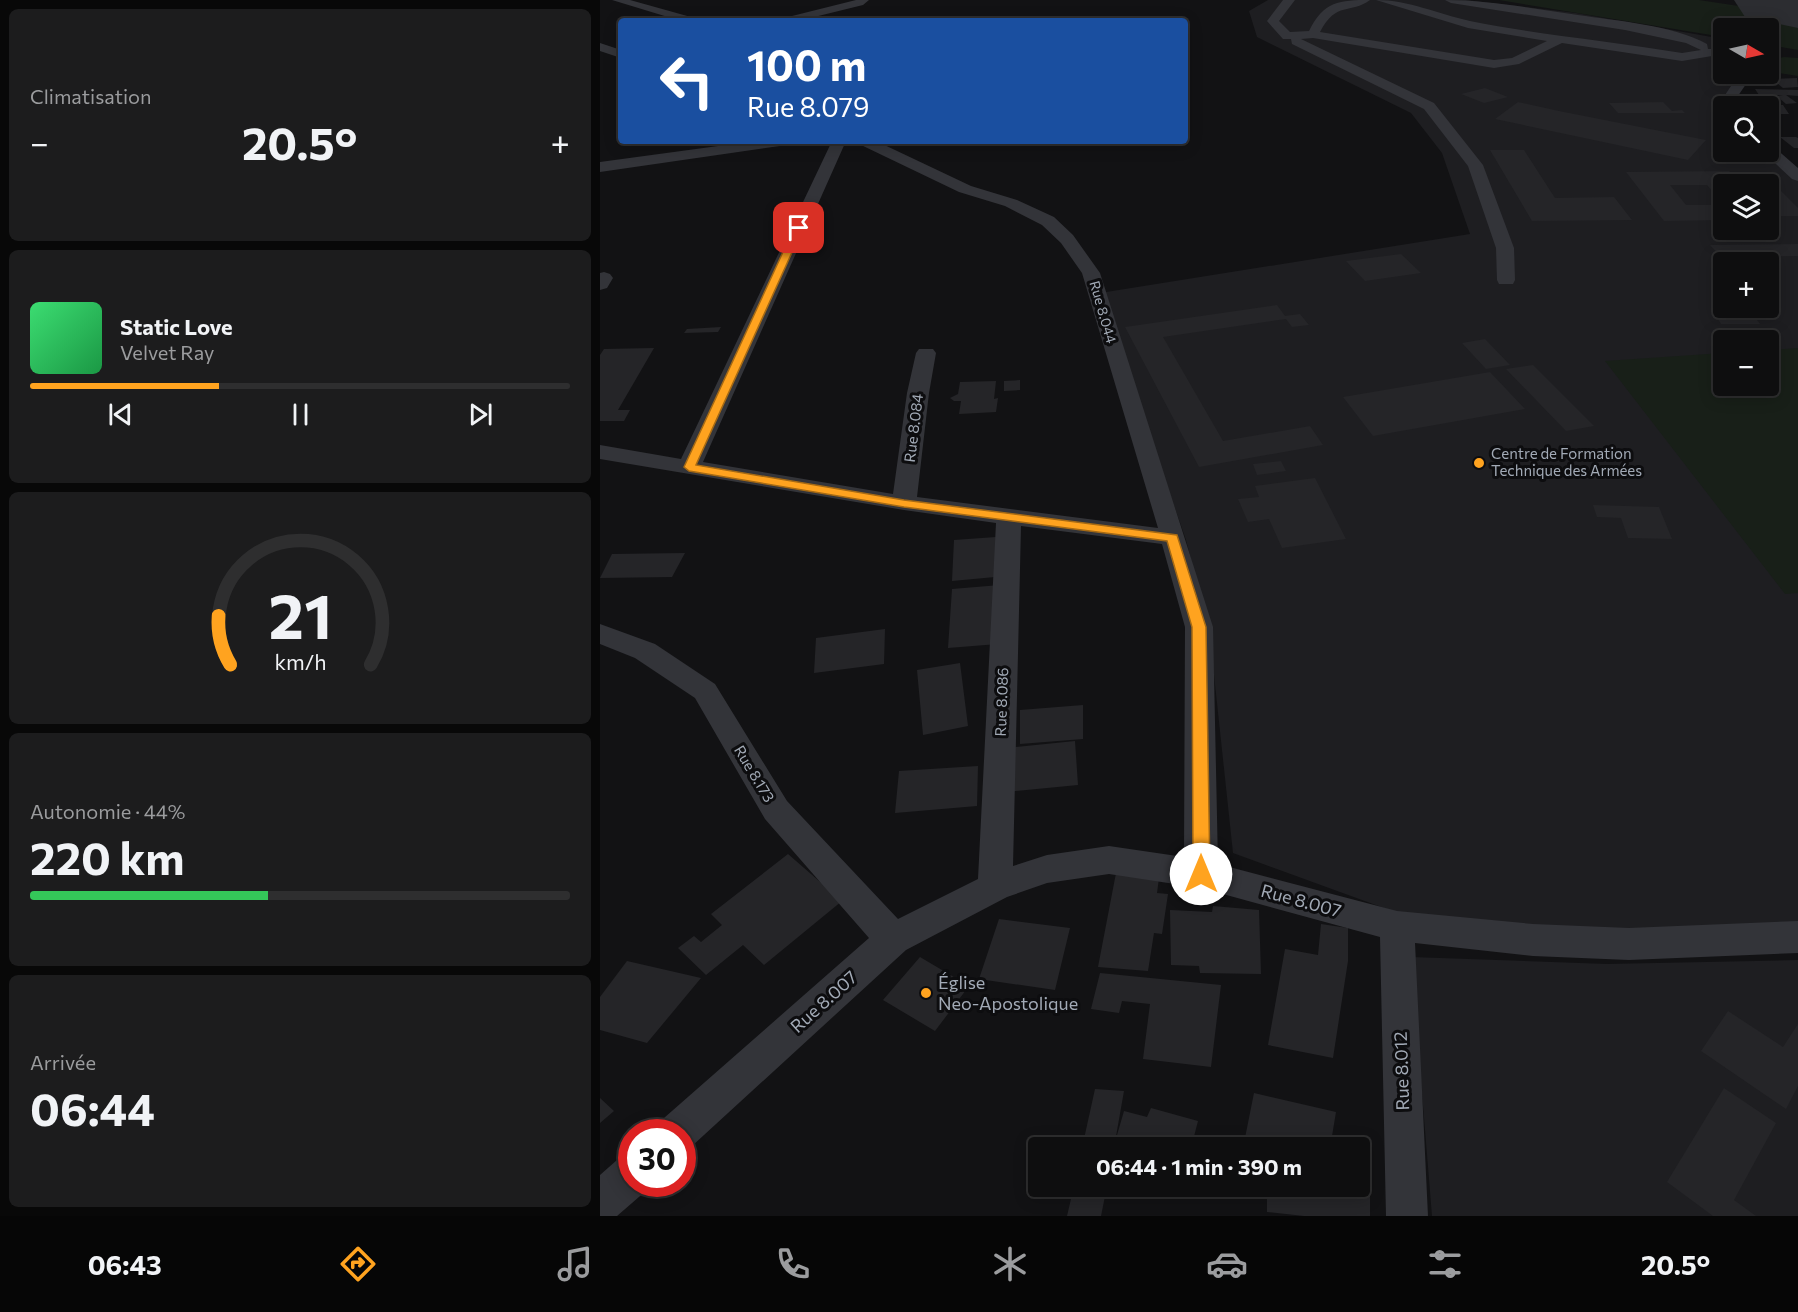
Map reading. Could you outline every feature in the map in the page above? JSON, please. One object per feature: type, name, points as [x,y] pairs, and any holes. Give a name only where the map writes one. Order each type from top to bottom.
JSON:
[{"type":"street","points":[[618,0],[683,18]]},
{"type":"street","points":[[796,18],[859,3],[863,0]]},
{"type":"street","points":[[1289,0],[1272,21],[1287,36],[1429,106],[1475,165],[1505,248],[1506,280]]},
{"type":"street","points":[[1313,34],[1320,17],[1330,9],[1342,3],[1364,0]]},
{"type":"street","points":[[1382,0],[1466,28],[1605,44],[1682,57],[1712,52],[1690,40],[1605,23],[1451,0]]},
{"type":"street","points":[[1466,28],[1510,9]]},
{"type":"street","points":[[1605,23],[1605,44]]},
{"type":"street","points":[[1287,36],[1313,34],[1451,53],[1494,64],[1515,61],[1560,39]]},
{"type":"street","points":[[600,47],[618,53]]},
{"type":"street","points":[[600,167],[765,144]]},
{"type":"street","points":[[689,467],[837,144]]},
{"type":"street","name":"Rue 8.044","points":[[870,144],[965,189],[1011,203],[1048,221],[1067,239],[1092,273],[1199,627],[1201,874]]},
{"type":"street","points":[[1779,159],[1798,176]]},
{"type":"street","name":"Rue 8.084","points":[[904,503],[918,393],[926,353]]},
{"type":"street","points":[[600,452],[904,503],[1173,538]]},
{"type":"street","name":"Rue 8.086","points":[[995,888],[1009,517]]},
{"type":"street","name":"Rue 8.173","points":[[600,633],[645,651],[705,691],[776,810],[893,939]]},
{"type":"street","name":"Rue 8.007","points":[[692,1119],[893,939],[995,888],[1047,869],[1109,860],[1201,874],[1397,926],[1533,940],[1629,944],[1798,937]]},
{"type":"street","name":"Rue 8.012","points":[[1397,926],[1407,1216]]},
{"type":"street","points":[[600,1203],[618,1187]]},
{"type":"street","points":[[600,1212],[604,1216]]},
{"type":"shaded area","name":"Centre de Formation Technique des Armées","points":[[1268,0],[1466,0],[1576,13],[1713,37],[1713,84],[1734,84],[1726,96],[1713,96],[1713,162],[1779,162],[1798,179],[1798,926],[1607,935],[1395,912],[1233,853],[1209,628],[1186,540],[1100,293],[1470,234],[1442,153],[1411,113],[1257,37],[1249,11]]},
{"type":"shaded area","points":[[1499,0],[1699,0],[1798,15],[1798,50],[1779,47],[1779,18],[1713,18],[1713,35]]},
{"type":"shaded area","points":[[1779,58],[1798,58],[1798,76],[1779,73]]},
{"type":"shaded area","points":[[1798,348],[1798,593],[1785,594],[1605,361],[1713,354],[1713,396],[1779,396],[1779,349]]},
{"type":"shaded area","points":[[1411,957],[1607,964],[1798,960],[1798,1216],[1432,1216]]},
{"type":"building","points":[[1797,78],[1798,87],[1783,88],[1778,84],[1779,79]]},
{"type":"building","points":[[1485,88],[1508,97],[1484,103],[1461,94]]},
{"type":"building","points":[[1755,89],[1798,90],[1798,96],[1786,95],[1797,103],[1786,104],[1777,96],[1783,95],[1755,96],[1752,94],[1759,95]]},
{"type":"building","points":[[1518,102],[1706,140],[1688,160],[1495,119]]},
{"type":"building","points":[[1663,102],[1672,111],[1682,110],[1685,113],[1618,113],[1609,103]]},
{"type":"building","points":[[1779,105],[1783,105],[1789,114],[1779,114]]},
{"type":"building","points":[[1780,137],[1798,138],[1798,148],[1794,148]]},
{"type":"building","points":[[1490,150],[1524,150],[1555,198],[1614,197],[1632,220],[1532,221]]},
{"type":"building","points":[[1729,171],[1732,174],[1713,174],[1713,192],[1707,185],[1670,185],[1686,205],[1713,205],[1713,220],[1664,221],[1626,172]]},
{"type":"building","points":[[1779,189],[1798,208],[1798,216],[1779,216]]},
{"type":"building","points":[[1798,244],[1798,256],[1779,256],[1779,252],[1716,252],[1710,245]]},
{"type":"building","points":[[1401,254],[1421,273],[1365,281],[1346,261]]},
{"type":"building","points":[[1277,305],[1285,316],[1300,314],[1309,325],[1292,327],[1286,319],[1163,337],[1223,441],[1310,426],[1323,445],[1199,467],[1125,327]]},
{"type":"building","points":[[1717,318],[1756,318],[1760,324],[1721,324]]},
{"type":"building","points":[[721,327],[718,332],[684,333],[687,329]]},
{"type":"building","points":[[1485,339],[1510,365],[1486,369],[1462,343]]},
{"type":"building","points":[[654,348],[618,410],[630,410],[624,421],[600,421],[600,355],[604,349]]},
{"type":"building","points":[[1533,365],[1594,426],[1566,431],[1506,369]]},
{"type":"building","points":[[1490,372],[1525,409],[1373,436],[1343,397]]},
{"type":"building","points":[[1020,380],[1020,390],[1004,391],[1004,381]]},
{"type":"building","points":[[996,381],[994,399],[998,398],[996,412],[959,414],[961,401],[954,401],[950,398],[958,394],[960,382]]},
{"type":"building","points":[[1281,461],[1286,471],[1257,475],[1253,464]]},
{"type":"building","points":[[1315,478],[1346,539],[1282,548],[1269,519],[1248,522],[1238,499],[1259,497],[1255,486]]},
{"type":"building","points":[[1593,505],[1659,507],[1672,539],[1628,538],[1621,518],[1597,517]]},
{"type":"building","points":[[996,537],[995,577],[952,581],[954,540]]},
{"type":"building","points":[[685,553],[672,577],[600,578],[612,554]]},
{"type":"building","points":[[1000,585],[998,644],[948,648],[952,589]]},
{"type":"building","points":[[885,629],[884,664],[814,673],[816,638]]},
{"type":"building","points":[[960,663],[968,726],[923,735],[917,670]]},
{"type":"building","points":[[1083,705],[1083,739],[1020,744],[1020,710]]},
{"type":"building","points":[[1075,741],[1078,785],[1006,792],[1007,748]]},
{"type":"building","points":[[978,766],[977,806],[895,813],[899,771]]},
{"type":"building","points":[[788,854],[842,901],[764,965],[743,945],[706,975],[678,948],[694,936],[701,942],[722,925],[711,914]]},
{"type":"building","points":[[1116,873],[1159,878],[1157,893],[1168,894],[1162,934],[1154,933],[1148,971],[1098,967]]},
{"type":"building","points":[[1213,906],[1259,910],[1261,974],[1200,973],[1199,966],[1171,965],[1170,910],[1212,912]]},
{"type":"building","points":[[999,919],[1070,928],[1055,990],[979,979]]},
{"type":"building","points":[[1321,924],[1348,928],[1348,961],[1333,1058],[1268,1045],[1285,949],[1318,955]]},
{"type":"building","name":"Église Neo-Apostolique","points":[[920,957],[969,986],[935,1031],[883,1000]]},
{"type":"building","points":[[627,961],[701,978],[647,1043],[600,1030],[600,997]]},
{"type":"building","points":[[1100,973],[1221,985],[1211,1067],[1143,1059],[1150,1004],[1122,1001],[1119,1013],[1091,1009]]},
{"type":"building","points":[[1728,1011],[1783,1047],[1798,1024],[1798,1086],[1786,1109],[1701,1051]]},
{"type":"building","points":[[1724,1088],[1776,1123],[1734,1200],[1756,1216],[1713,1216],[1667,1182]]},
{"type":"building","points":[[1095,1089],[1124,1091],[1116,1137],[1084,1137]]},
{"type":"building","points":[[1254,1093],[1336,1112],[1332,1137],[1245,1137]]},
{"type":"building","points":[[600,1098],[614,1111],[600,1123]]},
{"type":"building","points":[[1151,1108],[1198,1121],[1194,1137],[1116,1137],[1124,1111],[1147,1117]]},
{"type":"building","points":[[1071,1197],[1105,1197],[1101,1216],[1067,1216]]},
{"type":"building","points":[[1267,1197],[1370,1197],[1370,1216],[1304,1216],[1267,1212]]},
{"type":"runway","points":[[1773,0],[1798,4]]},
{"type":"place","name":"Centre de Formation Technique des Armées","points":[[1479,463]]},
{"type":"place","name":"Église Neo-Apostolique","points":[[926,993]]},
{"type":"route","points":[[799,228],[689,467],[904,503],[1173,538],[1199,627],[1201,874]]}]
